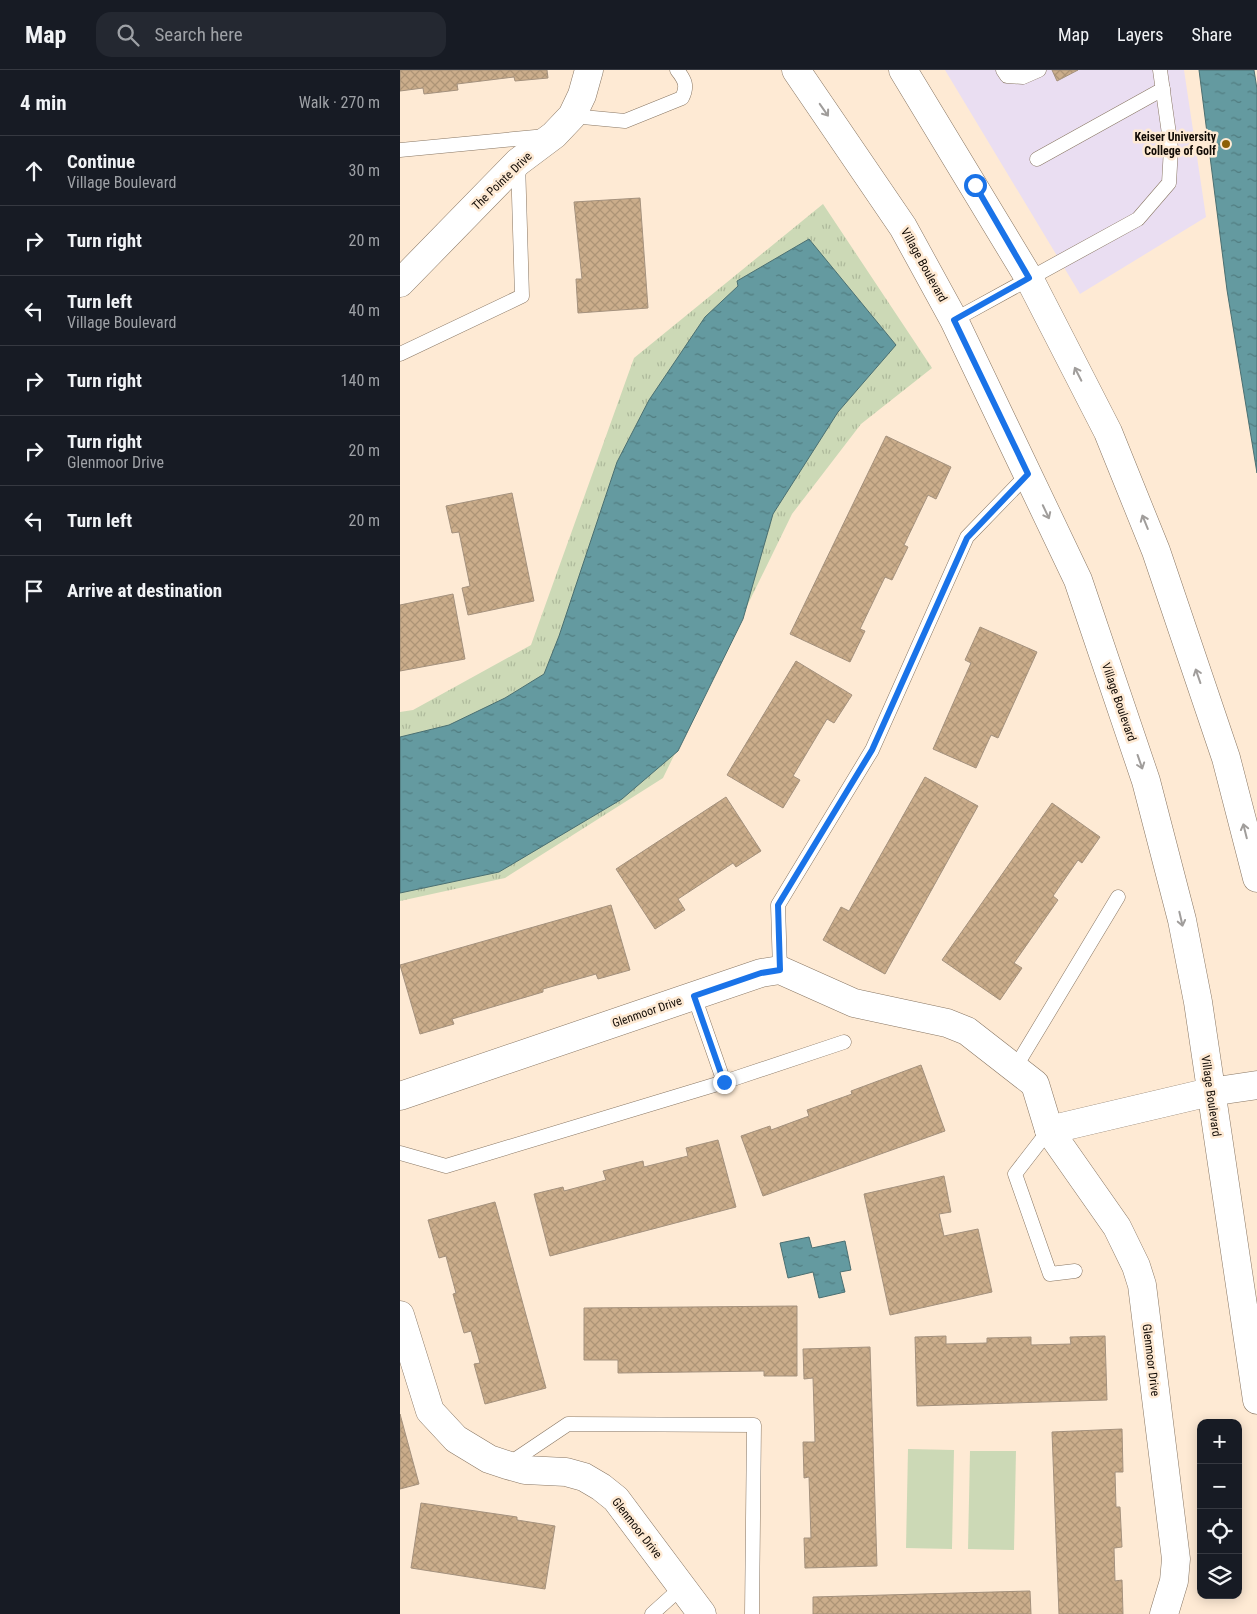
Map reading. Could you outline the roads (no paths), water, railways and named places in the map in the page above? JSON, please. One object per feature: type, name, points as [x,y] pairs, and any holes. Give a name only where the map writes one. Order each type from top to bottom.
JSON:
[{"type":"street","name":"The Pointe Drive","points":[[400,283],[518,162],[563,125],[582,95],[589,70]]},
{"type":"street","name":"Village Boulevard","points":[[796,70],[903,227],[954,320],[1078,580],[1146,781],[1182,920],[1198,1002],[1257,1400]]},
{"type":"street","points":[[903,70],[1029,278],[1108,432],[1156,551],[1226,758],[1257,878]]},
{"type":"street","name":"Glenmoor Drive","points":[[400,1096],[761,973],[780,970],[854,1003],[948,1023],[967,1031],[1035,1084],[1049,1130],[1117,1227],[1136,1266],[1142,1285],[1176,1559],[1174,1581],[1164,1614]]},
{"type":"street","points":[[1049,1130],[1210,1092],[1257,1085]]},
{"type":"street","name":"Glenmoor Drive","points":[[400,1315],[430,1411],[456,1439],[489,1459],[507,1466],[525,1470],[566,1472],[584,1478],[601,1487],[616,1499],[702,1614]]},
{"type":"lane","points":[[400,150],[563,125],[625,121],[682,98],[686,91],[686,82],[677,70]]},
{"type":"lane","points":[[1003,70],[1008,76],[1023,77],[1039,70]]},
{"type":"lane","points":[[954,320],[1138,219],[1169,183],[1171,148],[1160,70]]},
{"type":"lane","points":[[1037,159],[1163,89]]},
{"type":"lane","points":[[400,354],[522,296],[518,162]]},
{"type":"lane","points":[[780,970],[778,905],[872,750],[967,538],[1028,474]]},
{"type":"lane","points":[[1015,1068],[1118,897]]},
{"type":"lane","points":[[694,996],[724,1082]]},
{"type":"lane","points":[[400,1152],[446,1166],[724,1082],[844,1042]]},
{"type":"lane","points":[[1049,1130],[1015,1174],[1050,1274],[1075,1270]]},
{"type":"lane","points":[[507,1466],[568,1424],[754,1425],[752,1614]]},
{"type":"lane","points":[[652,1614],[682,1587]]},
{"type":"water","name":"Keiser University College of Golf","points":[[1199,70],[1254,70],[1257,89],[1257,473],[1227,290]]},
{"type":"water","points":[[809,239],[896,345],[838,412],[773,514],[743,619],[678,751],[622,799],[499,872],[400,893],[400,737],[449,725],[505,698],[544,674],[559,636],[617,462],[649,400],[705,317],[738,286],[737,281]]},
{"type":"water","points":[[809,1237],[812,1248],[845,1241],[851,1270],[840,1272],[845,1292],[819,1298],[813,1272],[788,1278],[780,1243]]},
{"type":"place","name":"Keiser University College of Golf","points":[[1226,144]]}]
